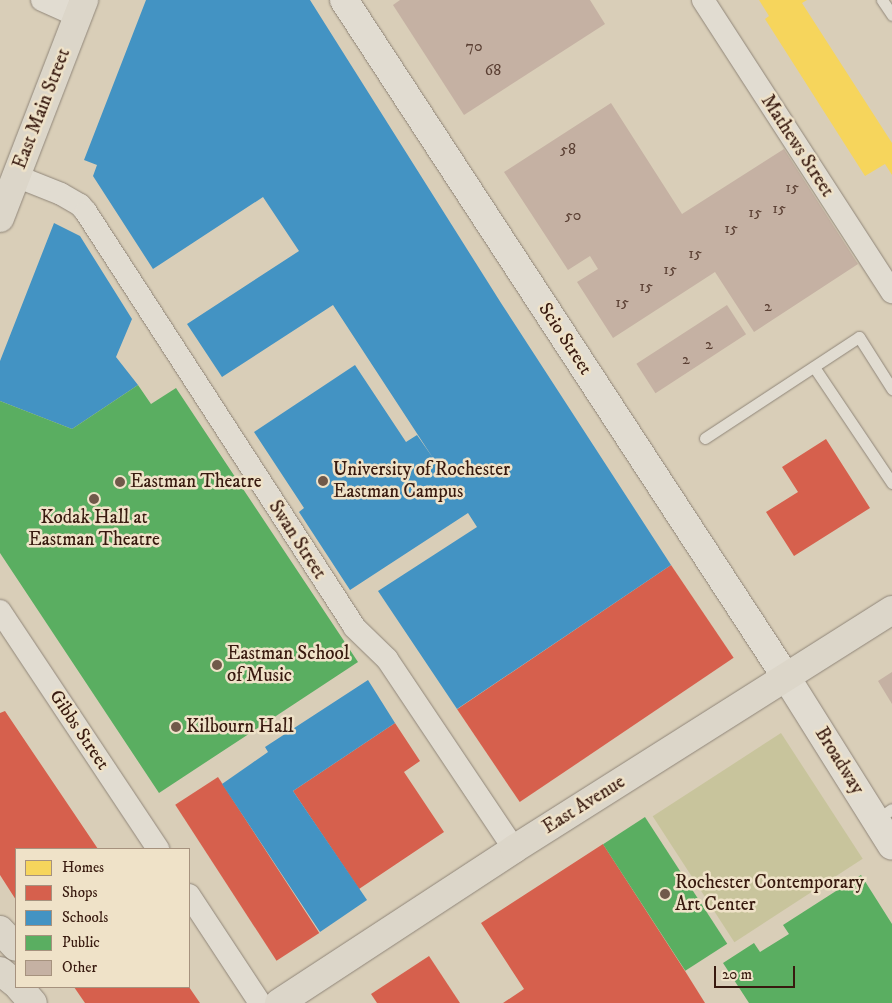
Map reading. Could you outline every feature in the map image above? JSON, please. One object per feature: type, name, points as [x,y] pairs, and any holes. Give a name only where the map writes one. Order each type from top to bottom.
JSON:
[{"type":"main road","name":"East Main Street","points":[[0,218],[81,8]]},
{"type":"main road","name":"East Avenue","points":[[279,1003],[514,850],[892,610]]},
{"type":"main road","points":[[0,930],[15,946]]},
{"type":"main road","points":[[0,971],[15,984]]},
{"type":"main road","points":[[19,988],[33,1003]]},
{"type":"main road","points":[[36,988],[40,1003]]},
{"type":"street","points":[[42,0],[81,8]]},
{"type":"street","name":"Scio Street","points":[[344,0],[786,677]]},
{"type":"street","name":"Mathews Street","points":[[703,0],[892,292]]},
{"type":"street","name":"Swan Street","points":[[16,176],[62,194],[80,205],[86,212],[354,627],[387,659],[514,850]]},
{"type":"street","name":"Gibbs Street","points":[[0,611],[157,848]]},
{"type":"street","name":"Broadway","points":[[786,677],[884,814],[892,846]]},
{"type":"street","points":[[190,898],[260,1003]]},
{"type":"lane","points":[[882,0],[892,15]]},
{"type":"lane","points":[[705,438],[859,337],[892,389]]},
{"type":"lane","points":[[814,367],[892,483]]},
{"type":"shaded area","points":[[781,733],[863,859],[734,942],[653,816]]},
{"type":"building: Homes","points":[[759,0],[807,0],[802,3],[892,143],[892,175],[885,164],[865,176],[765,19],[769,16]]},
{"type":"building: Shops","points":[[826,439],[870,508],[794,556],[766,512],[798,492],[782,467]]},
{"type":"building: Shops","points":[[671,565],[734,658],[520,802],[457,709]]},
{"type":"building: Shops","points":[[5,711],[97,848],[15,848],[15,898],[0,875],[0,713]]},
{"type":"building: Shops","points":[[395,723],[420,761],[404,772],[444,832],[359,889],[293,791]]},
{"type":"building: Shops","points":[[218,777],[319,933],[277,961],[175,805]]},
{"type":"building: Shops","points":[[603,844],[705,1003],[503,1003],[524,989],[481,923]]},
{"type":"building: Shops","points":[[429,956],[460,1003],[377,1003],[371,994]]},
{"type":"building: Shops","points":[[75,988],[190,988],[200,1003],[85,1003]]},
{"type":"building: Schools","points":[[146,0],[310,0],[501,303],[671,565],[457,709],[378,591],[477,527],[468,513],[350,590],[299,512],[304,508],[254,432],[355,365],[406,442],[417,435],[433,458],[333,305],[222,377],[187,324],[299,251],[263,197],[153,269],[93,176],[97,165],[84,160]]},
{"type":"building: Schools","points":[[54,223],[80,236],[132,319],[116,357],[138,385],[72,429],[0,401],[0,361]]},
{"type":"building: Schools","points":[[368,680],[395,723],[293,791],[367,900],[320,932],[222,784],[268,752],[265,747]]},
{"type":"building: Public","points":[[138,385],[151,404],[176,388],[358,662],[159,793],[0,553],[0,401],[72,429]]},
{"type":"building: Public","name":"Rochester Contemporary Art Center","points":[[645,817],[727,944],[685,971],[603,844]]},
{"type":"building: Public","points":[[861,875],[892,924],[892,1003],[749,1003],[723,963],[754,943],[760,952],[789,934],[783,925]]},
{"type":"building: Other","points":[[400,0],[590,0],[605,24],[464,115],[393,5]]},
{"type":"building: Other","points":[[611,103],[682,214],[784,149],[858,264],[754,332],[715,272],[613,338],[577,282],[598,269],[590,256],[568,270],[504,172]]},
{"type":"building: Other","points":[[727,305],[746,334],[655,393],[636,364]]},
{"type":"building: Other","points":[[892,672],[892,704],[878,681]]},
{"type":"place","name":"University of Rochester Eastman Campus","points":[[323,481]]},
{"type":"place","name":"Eastman Theatre","points":[[120,482]]},
{"type":"place","name":"Kodak Hall at Eastman Theatre","points":[[94,499]]},
{"type":"place","name":"Eastman School of Music","points":[[217,665]]},
{"type":"place","name":"Kilbourn Hall","points":[[176,727]]},
{"type":"place","name":"Rochester Contemporary Art Center","points":[[665,894]]}]
